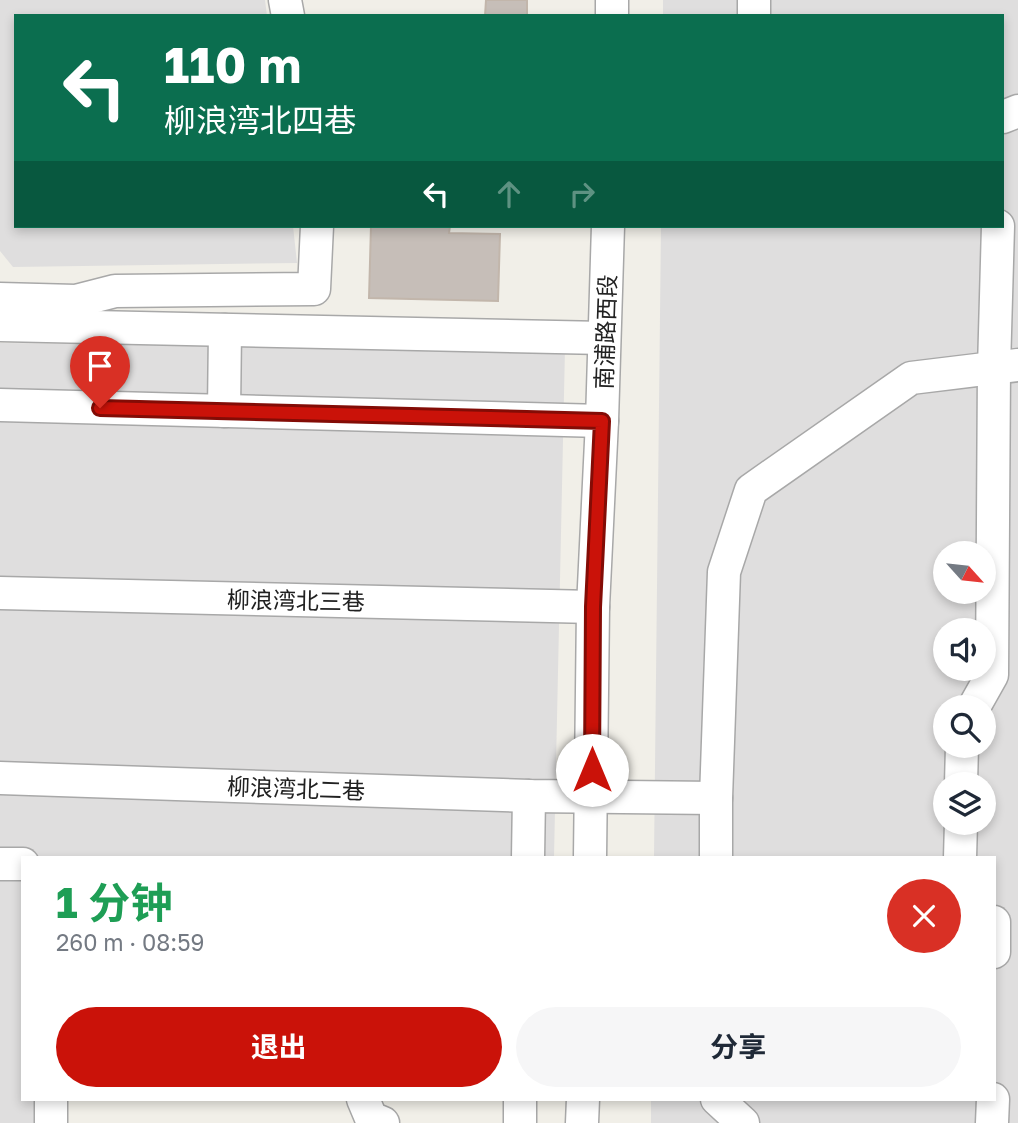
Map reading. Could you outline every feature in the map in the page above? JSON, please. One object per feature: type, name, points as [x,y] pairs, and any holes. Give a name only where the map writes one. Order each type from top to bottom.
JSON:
[{"type":"street","points":[[0,299],[76,300],[115,291],[314,289],[317,228]]},
{"type":"street","name":"南浦路西段","points":[[590,856],[593,607],[608,228]]},
{"type":"street","points":[[981,695],[992,675],[1006,367],[998,228]]},
{"type":"street","points":[[0,325],[604,338]]},
{"type":"street","points":[[224,411],[225,330]]},
{"type":"street","points":[[716,856],[724,572],[751,490],[911,378],[1006,367]]},
{"type":"street","points":[[0,405],[602,421]]},
{"type":"street","name":"柳浪湾北三巷","points":[[0,593],[593,607]]},
{"type":"street","name":"柳浪湾北二巷","points":[[0,778],[592,798],[716,798]]},
{"type":"street","points":[[528,856],[529,796]]},
{"type":"street","points":[[960,856],[961,835]]},
{"type":"street","points":[[0,864],[21,864]]},
{"type":"street","points":[[51,1101],[51,1123]]},
{"type":"street","points":[[364,1101],[371,1118],[383,1123]]},
{"type":"street","points":[[520,1101],[520,1123]]},
{"type":"street","points":[[582,1123],[583,1101]]},
{"type":"street","points":[[719,1101],[743,1123]]},
{"type":"street","points":[[992,1123],[993,1101]]},
{"type":"shaded area","points":[[0,0],[265,0],[267,14],[14,14],[14,228],[293,228],[297,263],[13,267],[0,251]]},
{"type":"shaded area","points":[[663,0],[1018,0],[1018,1123],[651,1123],[651,1101],[996,1101],[996,856],[654,856],[661,228],[1004,228],[1004,14],[663,14]]},
{"type":"shaded area","points":[[0,343],[565,348],[554,856],[21,856],[21,1101],[59,1101],[59,1123],[0,1123]]},
{"type":"building","points":[[486,0],[527,0],[527,14],[485,14]]},
{"type":"building","points":[[371,228],[450,228],[449,233],[500,234],[498,301],[369,298]]},
{"type":"route","points":[[100,408],[602,421],[593,607],[592,770]]}]
